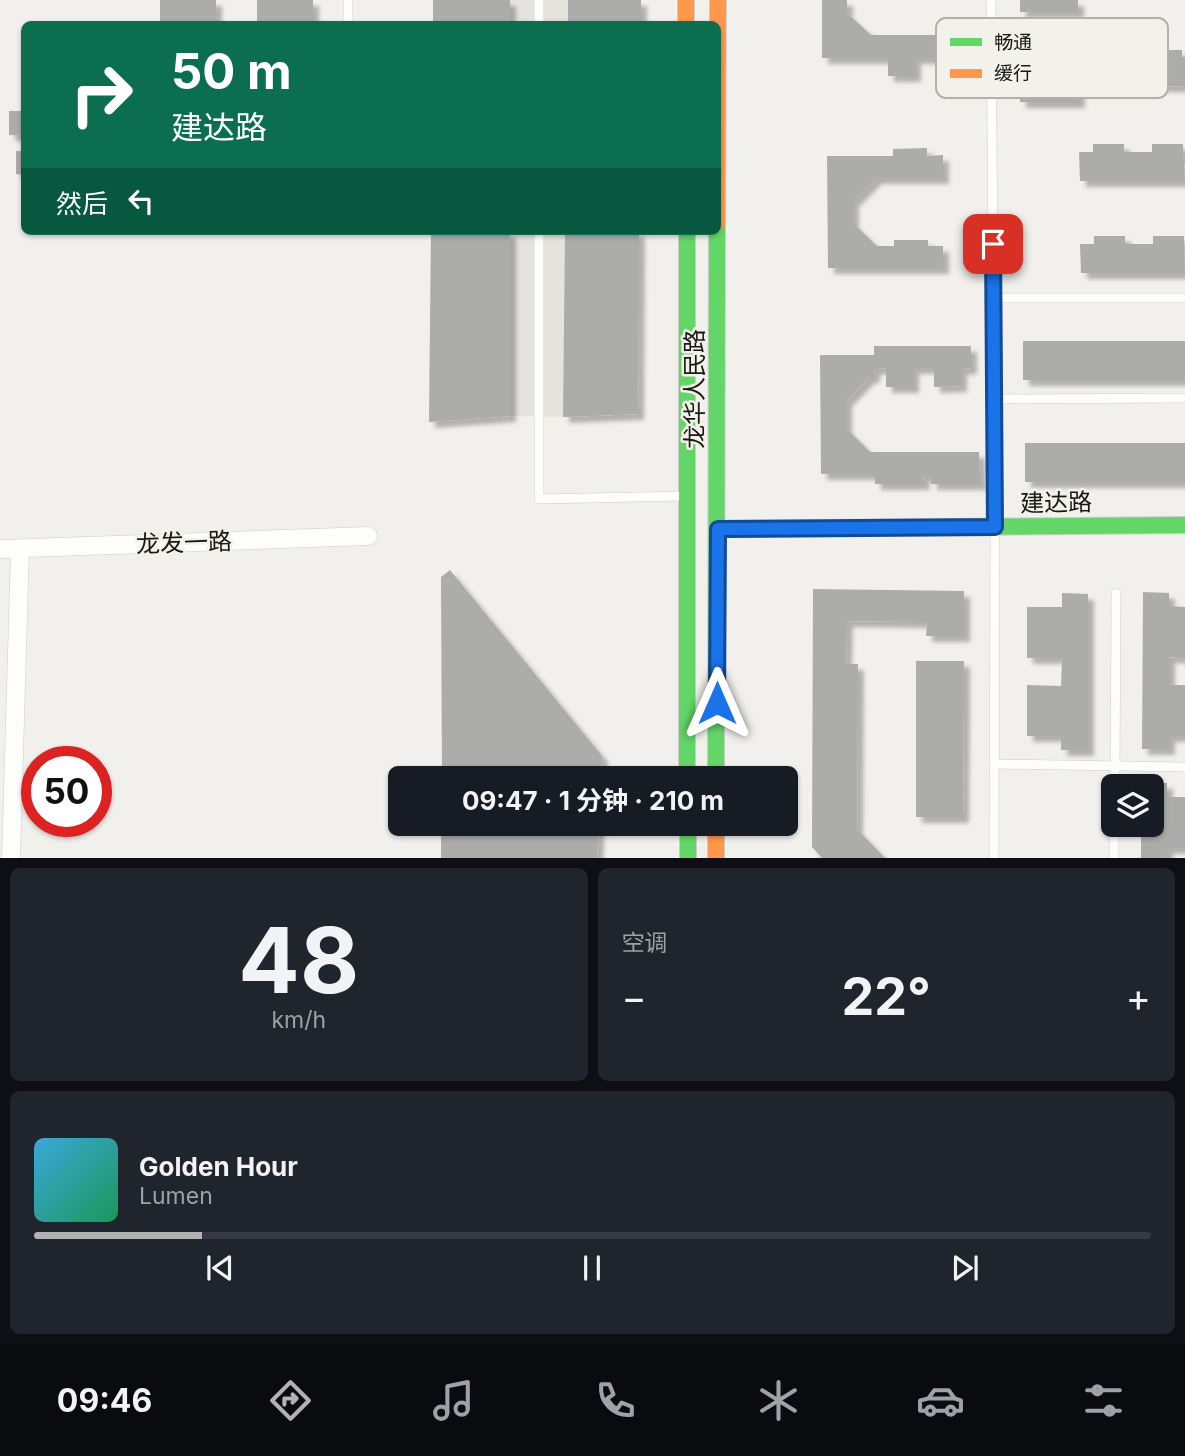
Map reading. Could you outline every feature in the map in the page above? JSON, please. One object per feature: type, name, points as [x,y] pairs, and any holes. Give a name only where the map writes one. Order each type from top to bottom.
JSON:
[{"type":"main road","points":[[686,0],[686,21]]},
{"type":"main road","name":"龙华人民路","points":[[718,0],[718,21]]},
{"type":"main road","name":"龙华人民路","points":[[687,235],[687,766]]},
{"type":"main road","name":"龙华人民路","points":[[716,766],[718,235]]},
{"type":"main road","name":"建达路","points":[[718,529],[1185,525]]},
{"type":"main road","points":[[688,836],[688,858]]},
{"type":"main road","points":[[716,836],[716,858]]},
{"type":"street","name":"龙发一路","points":[[0,549],[368,536]]},
{"type":"street","points":[[11,858],[20,549]]},
{"type":"lane","points":[[348,0],[348,21]]},
{"type":"lane","points":[[539,0],[539,21]]},
{"type":"lane","points":[[991,0],[991,18]]},
{"type":"lane","points":[[992,98],[994,858]]},
{"type":"lane","points":[[539,235],[539,499],[687,496]]},
{"type":"lane","points":[[994,298],[1185,298]]},
{"type":"lane","points":[[994,399],[1185,398]]},
{"type":"lane","points":[[1115,774],[1116,593]]},
{"type":"lane","points":[[995,765],[1185,767]]},
{"type":"lane","points":[[1114,837],[1114,858]]},
{"type":"shaded area","points":[[433,0],[641,0],[641,21],[433,21]]},
{"type":"shaded area","points":[[431,235],[639,235],[638,414],[510,416],[429,422]]},
{"type":"building","points":[[160,0],[216,0],[216,21],[160,21]]},
{"type":"building","points":[[257,0],[313,0],[313,21],[257,21]]},
{"type":"building","points":[[433,0],[510,0],[510,21],[433,21]]},
{"type":"building","points":[[568,0],[641,0],[641,21],[568,21]]},
{"type":"building","points":[[822,0],[847,0],[847,13],[871,35],[936,35],[936,76],[935,58],[915,58],[915,76],[888,76],[888,58],[822,58]]},
{"type":"building","points":[[1020,0],[1078,0],[1078,12],[1020,12]]},
{"type":"building","points":[[1168,50],[1182,50],[1182,57],[1185,57],[1185,86],[1168,86]]},
{"type":"building","points":[[1020,98],[1079,98],[1079,102],[1020,102]]},
{"type":"building","points":[[9,111],[21,111],[21,136],[9,135]]},
{"type":"building","points":[[1093,144],[1124,144],[1124,152],[1152,152],[1152,144],[1183,144],[1185,181],[1080,181],[1079,152],[1093,152]]},
{"type":"building","points":[[927,148],[927,156],[943,155],[943,178],[876,178],[853,201],[853,223],[877,246],[894,246],[894,240],[928,240],[928,246],[943,246],[943,268],[828,268],[827,156],[893,156],[893,149]]},
{"type":"building","points":[[16,151],[21,151],[21,175],[16,174]]},
{"type":"building","points":[[431,235],[510,235],[510,416],[429,422]]},
{"type":"building","points":[[565,235],[639,235],[638,414],[563,417]]},
{"type":"building","points":[[1094,236],[1125,236],[1125,244],[1153,244],[1153,236],[1184,236],[1185,273],[1081,273],[1080,244],[1094,244]]},
{"type":"building","points":[[1023,341],[1185,341],[1185,380],[1023,380]]},
{"type":"building","points":[[874,346],[971,346],[971,368],[961,369],[961,386],[934,387],[934,368],[913,368],[913,387],[886,387],[886,368],[874,369],[874,377],[869,377],[846,401],[846,428],[870,452],[979,452],[980,484],[931,484],[931,476],[923,476],[924,484],[875,484],[875,474],[821,474],[820,355],[874,355]]},
{"type":"building","points":[[1025,443],[1185,443],[1185,482],[1025,482]]},
{"type":"building","points":[[450,570],[602,756],[602,766],[442,766],[441,577]]},
{"type":"building","points":[[813,589],[964,591],[964,636],[926,636],[927,622],[847,621],[846,664],[858,664],[857,829],[885,858],[822,858],[812,847]]},
{"type":"building","points":[[1143,592],[1169,593],[1169,606],[1185,607],[1185,658],[1169,657],[1169,685],[1185,685],[1185,736],[1169,736],[1169,749],[1142,749]]},
{"type":"building","points":[[1062,593],[1088,594],[1088,750],[1061,750],[1061,736],[1027,736],[1027,685],[1061,686],[1062,658],[1027,658],[1027,607],[1062,607]]},
{"type":"building","points":[[916,661],[964,661],[963,817],[916,817]]},
{"type":"building","points":[[1164,783],[1167,783],[1167,797],[1185,797],[1185,848],[1167,848],[1167,858],[1141,858],[1141,837],[1164,837]]},
{"type":"building","points":[[441,836],[598,836],[597,858],[441,858]]},
{"type":"traffic: fast","points":[[687,235],[687,766]]},
{"type":"traffic: fast","points":[[716,766],[717,235]]},
{"type":"traffic: fast","points":[[717,529],[1185,525]]},
{"type":"traffic: fast","points":[[688,836],[688,858]]},
{"type":"traffic: slow","points":[[686,0],[686,21]]},
{"type":"traffic: slow","points":[[718,0],[718,21]]},
{"type":"traffic: slow","points":[[716,836],[716,858]]},
{"type":"route","points":[[717,703],[718,529],[995,527],[993,244]]}]
